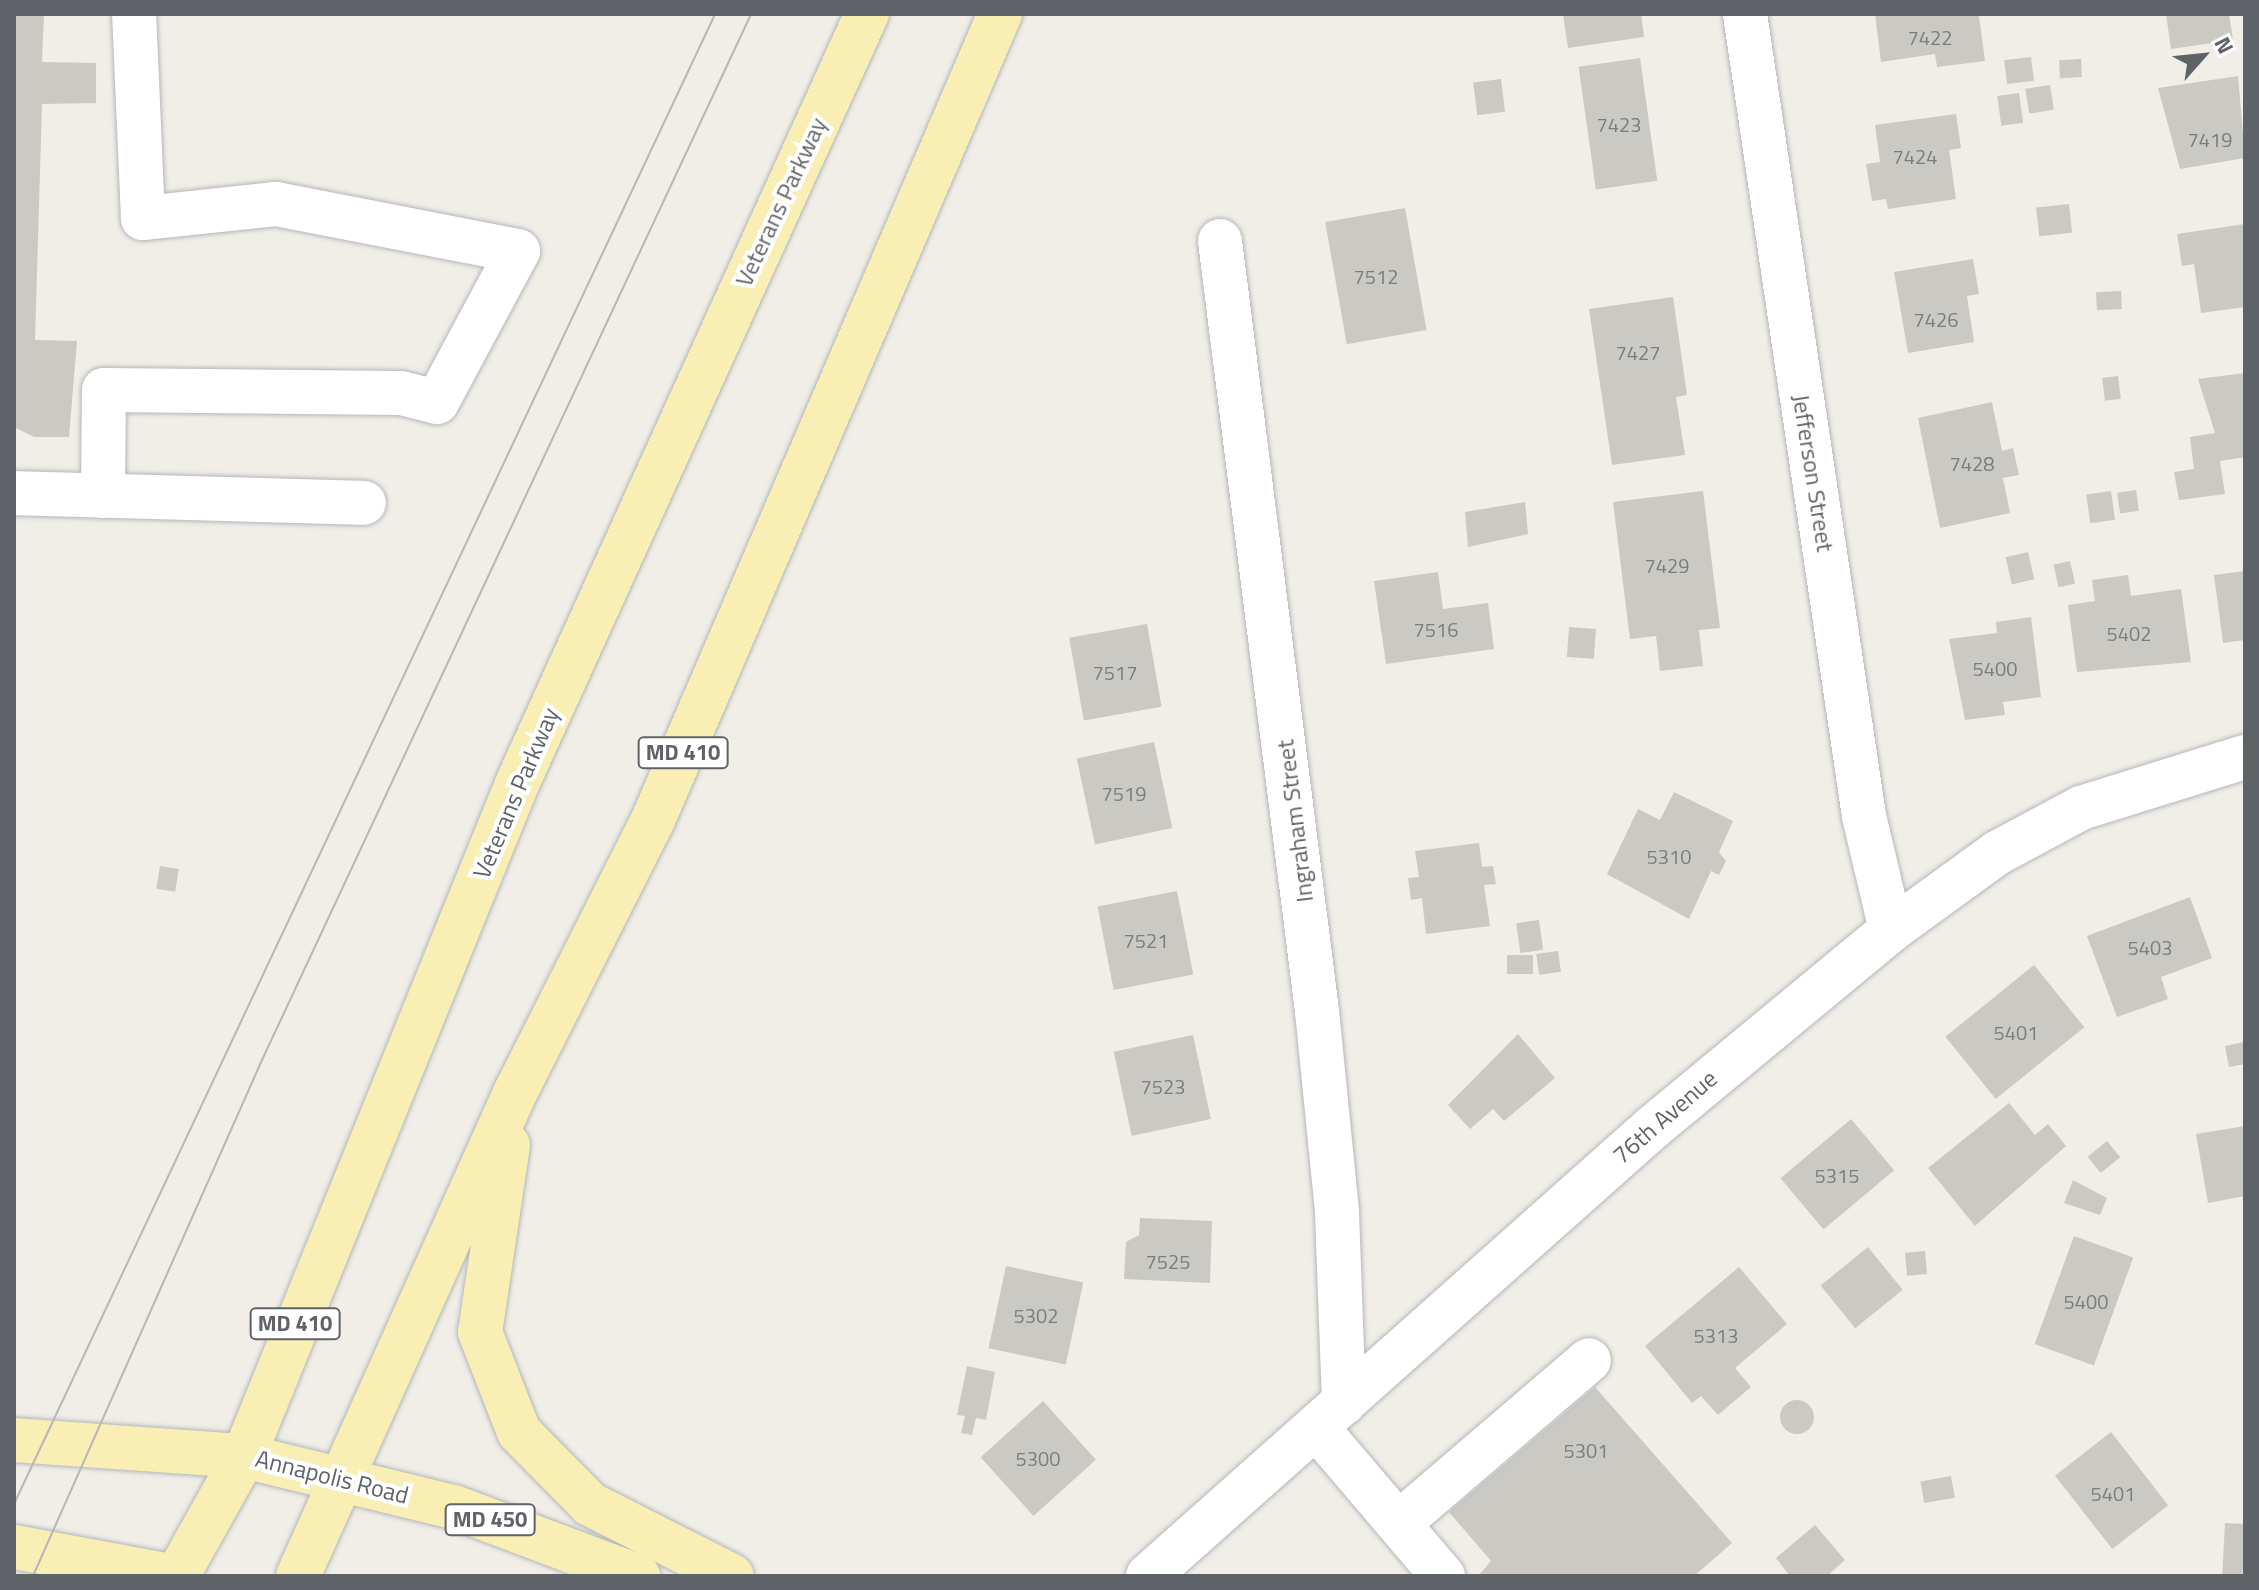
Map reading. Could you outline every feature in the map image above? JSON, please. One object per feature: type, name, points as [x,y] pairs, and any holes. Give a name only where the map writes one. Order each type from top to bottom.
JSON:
[{"type":"main road","name":"Veterans Parkway","points":[[177,1576],[244,1456],[517,784],[867,14]]},
{"type":"main road","name":"MD 410","points":[[298,1576],[338,1479],[515,1093],[653,820],[1000,14]]},
{"type":"main road","points":[[515,1093],[480,1332],[494,1378],[519,1432],[590,1504],[732,1576]]},
{"type":"main road","name":"Annapolis Road","points":[[14,1440],[244,1456],[454,1507],[638,1576]]},
{"type":"main road","points":[[14,1547],[171,1576]]},
{"type":"street","points":[[103,496],[104,390],[401,393],[437,402],[518,251],[276,204],[143,218],[134,14]]},
{"type":"street","name":"Jefferson Street","points":[[1745,14],[1864,816],[1891,930]]},
{"type":"street","name":"Ingraham Street","points":[[1220,241],[1317,1011],[1337,1213],[1330,1415]]},
{"type":"street","points":[[14,493],[364,503]]},
{"type":"street","name":"76th Avenue","points":[[1148,1576],[1653,1127],[1891,930],[1997,853],[2081,808],[2245,757]]},
{"type":"street","points":[[1399,1523],[1589,1360]]},
{"type":"street","points":[[1330,1415],[1399,1523],[1443,1576]]},
{"type":"building","points":[[14,14],[44,14],[42,62],[96,63],[96,103],[42,104],[35,340],[77,341],[69,437],[34,437],[14,427]]},
{"type":"building","points":[[1563,14],[1641,14],[1644,37],[1568,48]]},
{"type":"building","points":[[1875,14],[1979,16],[1985,61],[1937,67],[1935,54],[1881,62]]},
{"type":"building","points":[[2166,14],[2229,14],[2233,40],[2171,49]]},
{"type":"building","points":[[2031,57],[2034,81],[2007,84],[2004,60]]},
{"type":"building","points":[[1640,58],[1657,181],[1596,189],[1579,67]]},
{"type":"building","points":[[2081,59],[2082,77],[2060,78],[2059,60]]},
{"type":"building","points":[[2238,76],[2245,158],[2180,169],[2158,88]]},
{"type":"building","points":[[1501,79],[1505,112],[1477,115],[1473,82]]},
{"type":"building","points":[[2050,85],[2054,110],[2029,114],[2025,89]]},
{"type":"building","points":[[2019,93],[2023,123],[2001,126],[1997,96]]},
{"type":"building","points":[[1956,114],[1961,148],[1949,150],[1956,199],[1888,209],[1886,199],[1872,201],[1866,164],[1880,162],[1875,125]]},
{"type":"building","points":[[2069,204],[2072,233],[2039,236],[2036,207]]},
{"type":"building","points":[[1405,208],[1427,330],[1347,344],[1325,222]]},
{"type":"building","points":[[2245,224],[2245,307],[2201,313],[2194,264],[2182,266],[2177,234]]},
{"type":"building","points":[[1973,259],[1979,294],[1967,296],[1974,342],[1908,353],[1894,272]]},
{"type":"building","points":[[2121,291],[2122,309],[2097,310],[2096,292]]},
{"type":"building","points":[[1673,297],[1687,395],[1676,397],[1685,455],[1612,465],[1589,309]]},
{"type":"building","points":[[2245,373],[2245,457],[2220,461],[2225,494],[2179,500],[2174,472],[2194,469],[2190,437],[2215,433],[2198,379]]},
{"type":"building","points":[[2118,376],[2121,399],[2105,401],[2102,378]]},
{"type":"building","points":[[1992,402],[2002,451],[2013,448],[2019,475],[2003,478],[2010,513],[1940,528],[1918,418]]},
{"type":"building","points":[[2136,490],[2139,511],[2120,513],[2117,493]]},
{"type":"building","points":[[1703,491],[1720,628],[1699,630],[1703,666],[1660,671],[1656,636],[1630,639],[1613,502]]},
{"type":"building","points":[[2111,491],[2115,520],[2090,523],[2086,494]]},
{"type":"building","points":[[1525,502],[1528,534],[1468,547],[1465,512]]},
{"type":"building","points":[[2028,552],[2034,579],[2012,584],[2006,557]]},
{"type":"building","points":[[2070,561],[2075,583],[2059,587],[2053,565]]},
{"type":"building","points":[[2245,571],[2245,640],[2223,643],[2214,575]]},
{"type":"building","points":[[1438,572],[1443,609],[1488,603],[1494,649],[1386,664],[1374,581]]},
{"type":"building","points":[[2128,575],[2131,596],[2181,589],[2191,662],[2077,672],[2068,605],[2095,601],[2092,580]]},
{"type":"building","points":[[2031,617],[2041,697],[2003,702],[2005,715],[1965,720],[1949,639],[1997,633],[1996,622]]},
{"type":"building","points":[[1147,624],[1162,707],[1084,720],[1069,638]]},
{"type":"building","points":[[1569,627],[1596,629],[1594,659],[1567,657]]},
{"type":"building","points":[[1154,742],[1172,828],[1095,845],[1077,758]]},
{"type":"building","points":[[1674,792],[1733,821],[1719,852],[1726,861],[1719,875],[1711,871],[1689,919],[1607,874],[1638,809],[1660,820]]},
{"type":"building","points":[[1479,843],[1482,867],[1493,866],[1496,884],[1484,885],[1490,926],[1426,934],[1422,898],[1411,900],[1408,878],[1419,877],[1415,851]]},
{"type":"building","points":[[160,866],[179,869],[175,892],[156,889]]},
{"type":"building","points":[[1177,891],[1193,974],[1114,990],[1097,906]]},
{"type":"building","points":[[2190,897],[2212,958],[2161,977],[2168,999],[2117,1017],[2087,936]]},
{"type":"building","points":[[1539,920],[1543,950],[1520,953],[1516,923]]},
{"type":"building","points":[[1558,951],[1561,972],[1539,975],[1536,954]]},
{"type":"building","points":[[1507,955],[1533,955],[1533,974],[1507,974]]},
{"type":"building","points":[[2034,965],[2084,1027],[1996,1099],[1945,1037]]},
{"type":"building","points":[[1518,1034],[1555,1078],[1504,1121],[1493,1109],[1470,1129],[1448,1105]]},
{"type":"building","points":[[1193,1035],[1211,1119],[1132,1136],[1114,1052]]},
{"type":"building","points":[[2244,1042],[2245,1064],[2229,1067],[2225,1046]]},
{"type":"building","points":[[2009,1103],[2035,1135],[2048,1124],[2066,1146],[1975,1226],[1928,1168]]},
{"type":"building","points":[[1851,1119],[1894,1170],[1824,1229],[1781,1178]]},
{"type":"building","points":[[2245,1126],[2245,1196],[2208,1203],[2196,1134]]},
{"type":"building","points":[[2107,1141],[2120,1157],[2101,1173],[2088,1157]]},
{"type":"building","points":[[2073,1180],[2107,1198],[2100,1215],[2064,1203]]},
{"type":"building","points":[[1140,1218],[1212,1221],[1210,1283],[1124,1279],[1126,1242],[1139,1235]]},
{"type":"building","points":[[2074,1236],[2133,1258],[2094,1366],[2035,1344]]},
{"type":"building","points":[[1868,1247],[1903,1290],[1855,1328],[1821,1285]]},
{"type":"building","points":[[1925,1251],[1927,1274],[1907,1276],[1905,1253]]},
{"type":"building","points":[[1006,1266],[1083,1282],[1066,1365],[989,1348]]},
{"type":"building","points":[[1739,1267],[1787,1324],[1735,1368],[1751,1387],[1718,1415],[1701,1396],[1692,1403],[1645,1346]]},
{"type":"building","points":[[967,1366],[995,1372],[986,1420],[976,1418],[972,1435],[961,1433],[965,1416],[957,1415]]},
{"type":"building","points":[[1595,1387],[1732,1543],[1694,1576],[1478,1576],[1491,1561],[1449,1512]]},
{"type":"building","points":[[1797,1400],[1809,1405],[1814,1417],[1809,1429],[1797,1434],[1785,1429],[1780,1417],[1785,1405]]},
{"type":"building","points":[[1043,1401],[1096,1460],[1033,1516],[981,1457]]},
{"type":"building","points":[[2111,1432],[2168,1505],[2112,1549],[2055,1476]]},
{"type":"building","points":[[1951,1476],[1955,1498],[1924,1503],[1920,1481]]},
{"type":"building","points":[[2225,1523],[2245,1524],[2242,1576],[2222,1576]]},
{"type":"building","points":[[1815,1525],[1845,1560],[1827,1576],[1790,1576],[1776,1558]]},
{"type":"tram line","points":[[14,1504],[715,14]]},
{"type":"tram line","points":[[33,1576],[262,1060],[751,14]]}]
